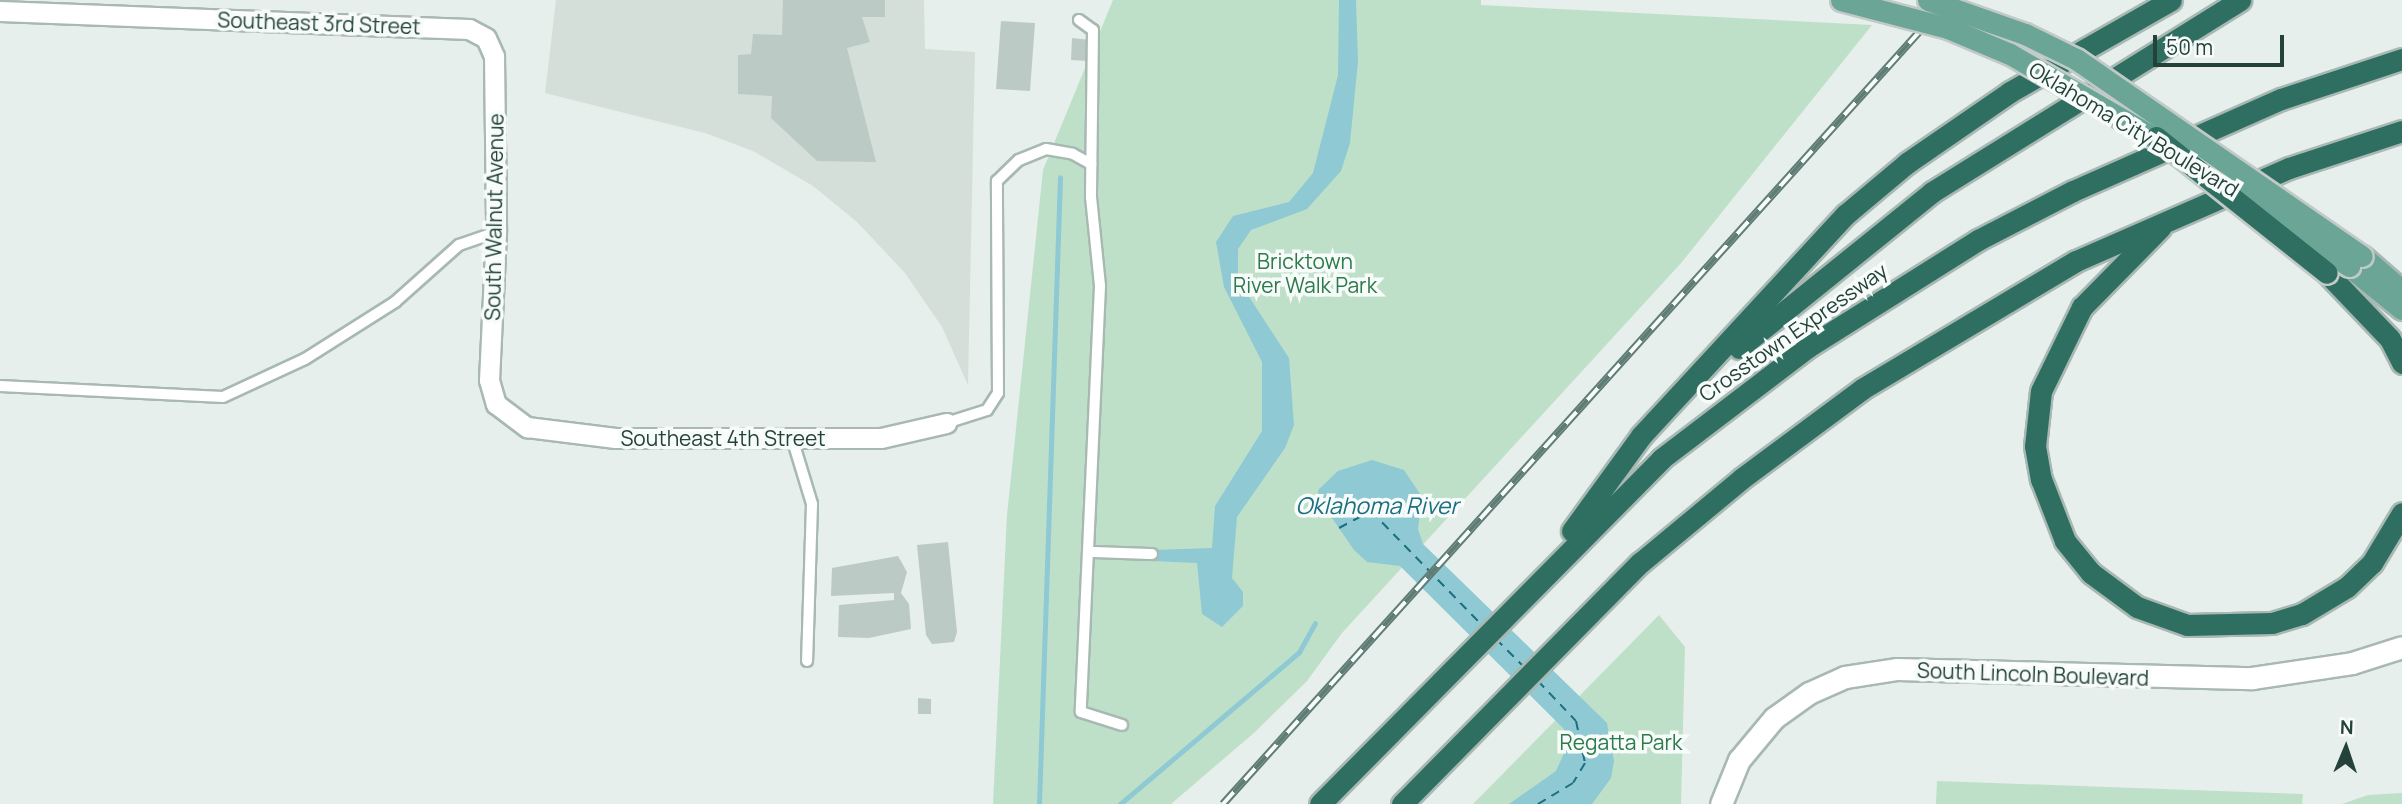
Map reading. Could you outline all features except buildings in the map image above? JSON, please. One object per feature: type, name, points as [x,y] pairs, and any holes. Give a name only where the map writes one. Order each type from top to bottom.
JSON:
[{"type":"highway","points":[[1539,578],[1641,436],[1845,215],[1896,172],[2021,86],[2171,0]]},
{"type":"highway","points":[[1641,436],[1783,307],[1932,192],[2241,0]]},
{"type":"highway","name":"Crosstown Expressway","points":[[1320,804],[1539,578],[1661,459],[1808,347],[1905,283],[2073,191],[2214,126],[2402,59]]},
{"type":"highway","points":[[1402,804],[1583,620],[1741,479],[1862,389],[2076,261],[2288,168],[2402,131]]},
{"type":"highway","points":[[2156,137],[2327,273],[2390,339],[2402,363]]},
{"type":"highway","points":[[2169,218],[2082,307],[2052,360],[2041,391],[2035,446],[2050,510],[2064,541],[2091,573],[2137,607],[2187,625],[2245,627],[2302,614],[2347,587],[2372,563],[2402,513]]},
{"type":"main road","name":"Oklahoma City Boulevard","points":[[1841,0],[1948,28],[2010,54],[2156,137],[2402,291]]},
{"type":"main road","name":"Oklahoma City Boulevard","points":[[1928,0],[2025,34],[2076,59],[2356,261],[2402,310]]},
{"type":"main road","name":"South Lincoln Boulevard","points":[[1721,804],[1739,760],[1774,718],[1809,693],[1846,677],[1897,669],[2252,678],[2352,663],[2402,647]]},
{"type":"street","name":"Southeast 3rd Street","points":[[0,11],[469,29]]},
{"type":"street","name":"South Walnut Avenue","points":[[469,29],[486,38],[494,56],[496,232],[489,380],[504,413]]},
{"type":"street","name":"Southeast 4th Street","points":[[504,413],[527,427],[561,434],[881,438],[946,423]]},
{"type":"lane","points":[[1079,20],[1093,30],[1091,164],[1100,286],[1092,552],[1081,712],[1122,725]]},
{"type":"lane","points":[[946,423],[987,410],[998,393],[997,181],[1019,160],[1046,149],[1073,154],[1091,164]]},
{"type":"lane","points":[[0,386],[223,397],[305,359],[395,302],[459,245],[496,232]]},
{"type":"lane","points":[[792,438],[812,504],[807,661]]},
{"type":"lane","points":[[1092,552],[1152,554]]},
{"type":"shaded area","points":[[556,0],[924,0],[925,49],[975,52],[968,385],[942,327],[905,273],[857,222],[813,186],[753,151],[705,133],[545,93]]},
{"type":"green space","name":"Bricktown River Walk Park","points":[[1113,0],[1481,0],[1481,5],[1872,25],[1682,262],[1342,633],[1307,681],[1255,732],[1171,804],[993,804],[1007,515],[1043,170]]},
{"type":"green space","name":"Regatta Park","points":[[1659,615],[1685,647],[1681,804],[1473,804]]},
{"type":"green space","points":[[1937,781],[2303,794],[2302,804],[1936,804]]},
{"type":"green space","points":[[2402,793],[2402,804],[2342,804],[2368,795]]},
{"type":"water","points":[[1339,0],[1356,0],[1358,61],[1350,143],[1341,171],[1307,209],[1251,230],[1238,249],[1238,280],[1289,358],[1294,425],[1285,448],[1237,517],[1232,578],[1243,592],[1243,606],[1222,627],[1202,614],[1197,563],[1152,561],[1152,550],[1212,548],[1215,506],[1262,431],[1262,362],[1224,287],[1216,242],[1233,216],[1289,202],[1313,173],[1338,75]]},
{"type":"water","name":"Oklahoma River","points":[[1372,460],[1404,470],[1422,497],[1418,529],[1423,544],[1607,723],[1614,761],[1611,778],[1592,804],[1509,804],[1556,771],[1565,751],[1564,729],[1400,566],[1367,562],[1354,550],[1319,499],[1318,490],[1338,471]]},
{"type":"waterway","points":[[1039,804],[1060,177]]},
{"type":"waterway","points":[[1120,804],[1299,652],[1315,623]]},
{"type":"ferry route","points":[[1339,528],[1371,511],[1482,625]]},
{"type":"ferry route","points":[[1496,639],[1524,667]]},
{"type":"ferry route","points":[[1538,681],[1576,721],[1585,763],[1573,783],[1538,804]]},
{"type":"railway","points":[[1223,804],[1948,0]]}]
